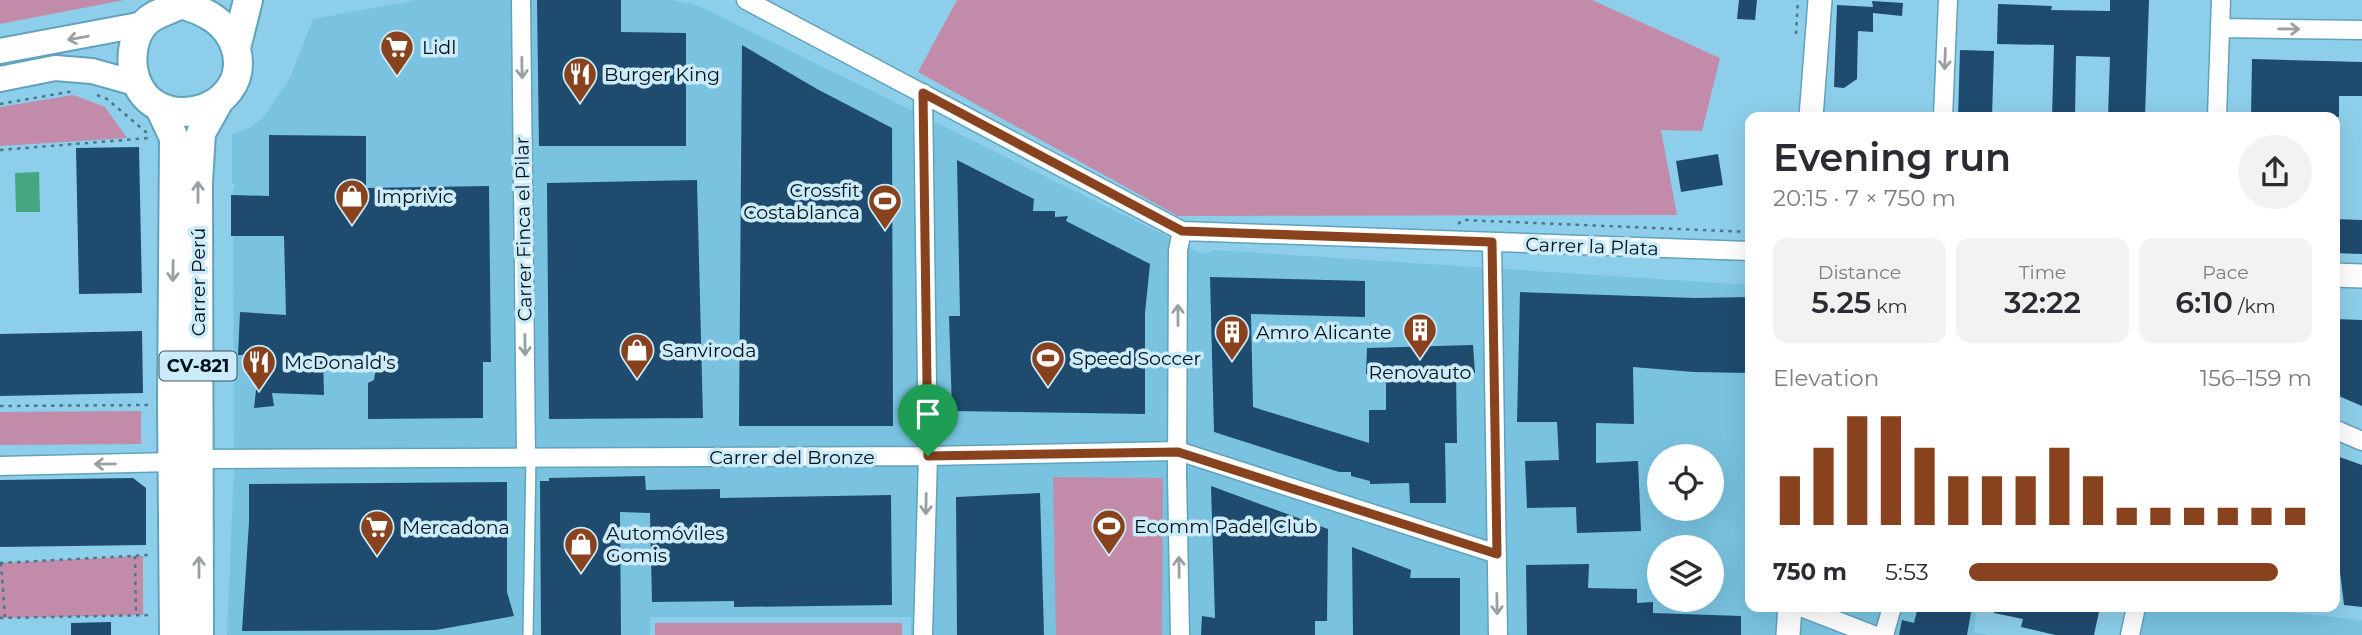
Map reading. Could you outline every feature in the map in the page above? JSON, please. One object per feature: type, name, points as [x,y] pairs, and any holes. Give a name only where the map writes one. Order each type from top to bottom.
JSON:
[{"type":"main road","name":"CV-821","points":[[219,101],[233,83],[239,67],[236,48],[248,0]]},
{"type":"main road","points":[[0,51],[144,24],[163,10],[183,2],[216,19],[228,31],[236,48]]},
{"type":"main road","points":[[0,79],[55,68],[92,71],[135,82],[131,54],[144,24]]},
{"type":"main road","name":"CV-821","points":[[135,82],[145,96],[160,108]]},
{"type":"main road","points":[[160,108],[180,113],[195,112],[219,101]]},
{"type":"main road","name":"Carrer Perú","points":[[174,625],[174,556],[186,461],[201,133],[219,101]]},
{"type":"main road","name":"Carrer Perú","points":[[160,108],[174,138],[172,405],[186,461],[199,635]]},
{"type":"street","name":"Carrer Finca el Pilar","points":[[521,0],[528,457]]},
{"type":"street","points":[[746,0],[1182,231],[1178,250],[1180,635]]},
{"type":"street","points":[[1811,112],[1820,0]]},
{"type":"street","points":[[1943,112],[1948,0]]},
{"type":"street","points":[[2217,112],[2221,0]]},
{"type":"street","points":[[2220,28],[2362,30]]},
{"type":"street","points":[[923,93],[928,456],[923,635]]},
{"type":"street","name":"Carrer la Plata","points":[[1182,231],[1745,251]]},
{"type":"street","points":[[1492,242],[1498,635]]},
{"type":"street","points":[[2340,275],[2362,276]]},
{"type":"street","points":[[2340,432],[2362,441]]},
{"type":"street","name":"Carrer del Bronze","points":[[0,466],[186,461],[1178,452],[1497,554]]},
{"type":"street","points":[[1788,635],[1790,612]]},
{"type":"street","points":[[1814,612],[1873,635]]},
{"type":"street","points":[[1884,635],[1891,612]]},
{"type":"street","points":[[2130,635],[2135,612]]},
{"type":"lane","points":[[528,457],[528,635]]},
{"type":"path","points":[[0,104],[82,90]]},
{"type":"path","points":[[94,94],[107,99]]},
{"type":"path","points":[[0,150],[151,137]]},
{"type":"path","points":[[1458,224],[1463,220],[1745,232]]},
{"type":"path","points":[[0,406],[172,405]]},
{"type":"path","points":[[135,556],[136,615]]},
{"type":"path","points":[[174,556],[1,563],[2,617],[136,615],[174,625]]},
{"type":"shaded area","points":[[0,0],[124,0],[0,24]]},
{"type":"shaded area","points":[[417,0],[671,0],[699,6],[1203,254],[1214,250],[1745,285],[1745,612],[1977,612],[1973,632],[1989,635],[911,635],[911,617],[651,617],[650,635],[227,635],[234,468],[235,184],[232,184],[232,134],[251,127],[264,116],[289,80],[313,19]]},
{"type":"shaded area","points":[[957,0],[1592,0],[1720,58],[1702,131],[1661,130],[1677,215],[1178,216],[918,72]]},
{"type":"shaded area","points":[[73,95],[105,107],[127,138],[0,146],[0,107]]},
{"type":"shaded area","points":[[39,172],[40,212],[16,212],[15,173]]},
{"type":"shaded area","points":[[141,411],[141,444],[0,445],[0,412]]},
{"type":"shaded area","name":"Ecomm Padel Club","points":[[1053,477],[1163,478],[1162,635],[1056,635]]},
{"type":"shaded area","points":[[143,556],[143,615],[0,618],[0,563]]},
{"type":"shaded area","points":[[2132,612],[2286,612],[2362,620],[2362,635],[2123,635]]},
{"type":"shaded area","points":[[655,623],[902,623],[902,635],[655,635]]},
{"type":"building","name":"Burger King","points":[[537,0],[621,0],[621,32],[686,33],[686,146],[539,146]]},
{"type":"building","points":[[1739,0],[1757,0],[1755,20],[1737,19]]},
{"type":"building","points":[[2110,0],[2149,0],[2145,112],[2108,112],[2110,57],[2076,56],[2075,112],[2052,112],[2054,45],[1997,44],[1998,4],[2052,6],[2051,10],[2110,11]]},
{"type":"building","points":[[1872,1],[1903,3],[1902,16],[1873,13],[1873,32],[1858,31],[1857,79],[1844,88],[1834,87],[1837,5],[1873,7]]},
{"type":"building","points":[[742,45],[817,89],[892,128],[893,426],[739,426]]},
{"type":"building","points":[[1960,50],[1994,51],[1992,112],[1958,112]]},
{"type":"building","points":[[2252,59],[2362,62],[2362,96],[2339,96],[2339,112],[2251,112]]},
{"type":"building","points":[[269,135],[366,136],[366,188],[489,186],[491,362],[483,362],[483,418],[368,419],[368,383],[374,380],[378,355],[323,356],[324,395],[272,393],[274,406],[254,408],[260,355],[238,355],[240,312],[286,315],[284,236],[231,236],[231,195],[269,196]]},
{"type":"building","points":[[139,147],[142,293],[79,294],[76,148]]},
{"type":"building","points":[[1718,154],[1723,185],[1681,192],[1676,161]]},
{"type":"building","points":[[957,160],[1034,199],[1033,211],[1055,211],[1055,217],[1068,216],[1066,221],[1150,264],[1145,313],[1145,414],[952,411],[949,316],[960,316]]},
{"type":"building","points":[[697,180],[703,418],[549,419],[547,183]]},
{"type":"building","points":[[2340,219],[2362,220],[2362,254],[2340,253]]},
{"type":"building","points":[[1210,277],[1365,281],[1365,317],[1251,314],[1253,407],[1369,443],[1369,410],[1386,410],[1386,372],[1366,374],[1367,348],[1473,345],[1475,373],[1456,373],[1457,443],[1445,443],[1446,503],[1410,503],[1409,483],[1370,484],[1370,481],[1351,476],[1351,472],[1339,472],[1214,432]]},
{"type":"building","points":[[1520,292],[1745,297],[1745,373],[1633,367],[1634,424],[1596,423],[1596,463],[1638,461],[1641,531],[1577,533],[1576,507],[1527,508],[1525,461],[1559,460],[1557,422],[1517,422]]},
{"type":"building","points":[[2340,319],[2362,320],[2362,406],[2340,397]]},
{"type":"building","points":[[142,331],[143,393],[0,396],[0,334]]},
{"type":"building","points":[[2340,457],[2362,465],[2362,607],[2344,605],[2340,572]]},
{"type":"building","points":[[645,476],[646,490],[720,489],[720,498],[891,495],[892,605],[734,607],[734,601],[652,602],[650,513],[620,512],[621,635],[541,635],[540,481],[549,481],[549,478]]},
{"type":"building","points":[[133,478],[146,488],[146,545],[0,547],[0,480]]},
{"type":"building","name":"Mercadona","points":[[507,482],[507,592],[514,616],[436,630],[242,631],[249,484]]},
{"type":"building","points":[[1211,486],[1328,529],[1327,621],[1315,621],[1315,635],[1201,635],[1202,616],[1215,618]]},
{"type":"building","points":[[1040,493],[1044,635],[957,635],[956,497]]},
{"type":"building","points":[[1352,547],[1411,570],[1410,578],[1460,578],[1460,635],[1353,635]]},
{"type":"building","points":[[1589,564],[1588,588],[1637,589],[1637,603],[1647,602],[1647,612],[1741,616],[1741,635],[1527,635],[1526,565]]},
{"type":"building","points":[[1917,612],[1971,612],[1967,635],[1899,635],[1902,620],[1914,623]]},
{"type":"building","points":[[2099,612],[2094,635],[2055,635],[2021,627],[2023,619],[1994,613]]},
{"type":"building","points":[[111,622],[111,635],[71,635],[71,623]]},
{"type":"place","name":"Lidl","points":[[397,77]]},
{"type":"place","name":"Burger King","points":[[580,104]]},
{"type":"place","name":"Imprivic","points":[[352,226]]},
{"type":"place","name":"Crossfit Costablanca","points":[[885,231]]},
{"type":"place","name":"Renovauto","points":[[1420,360]]},
{"type":"place","name":"Amro Alicante","points":[[1232,362]]},
{"type":"place","name":"Sanviroda","points":[[637,380]]},
{"type":"place","name":"Speed Soccer","points":[[1048,388]]},
{"type":"place","name":"McDonald's","points":[[259,392]]},
{"type":"place","name":"Ecomm Padel Club","points":[[1109,556]]},
{"type":"place","name":"Mercadona","points":[[377,557]]},
{"type":"place","name":"Automóviles Gomis","points":[[581,574]]},
{"type":"route","points":[[923,93],[1182,231],[1492,242],[1497,554],[1178,452],[928,456],[923,93]]}]
